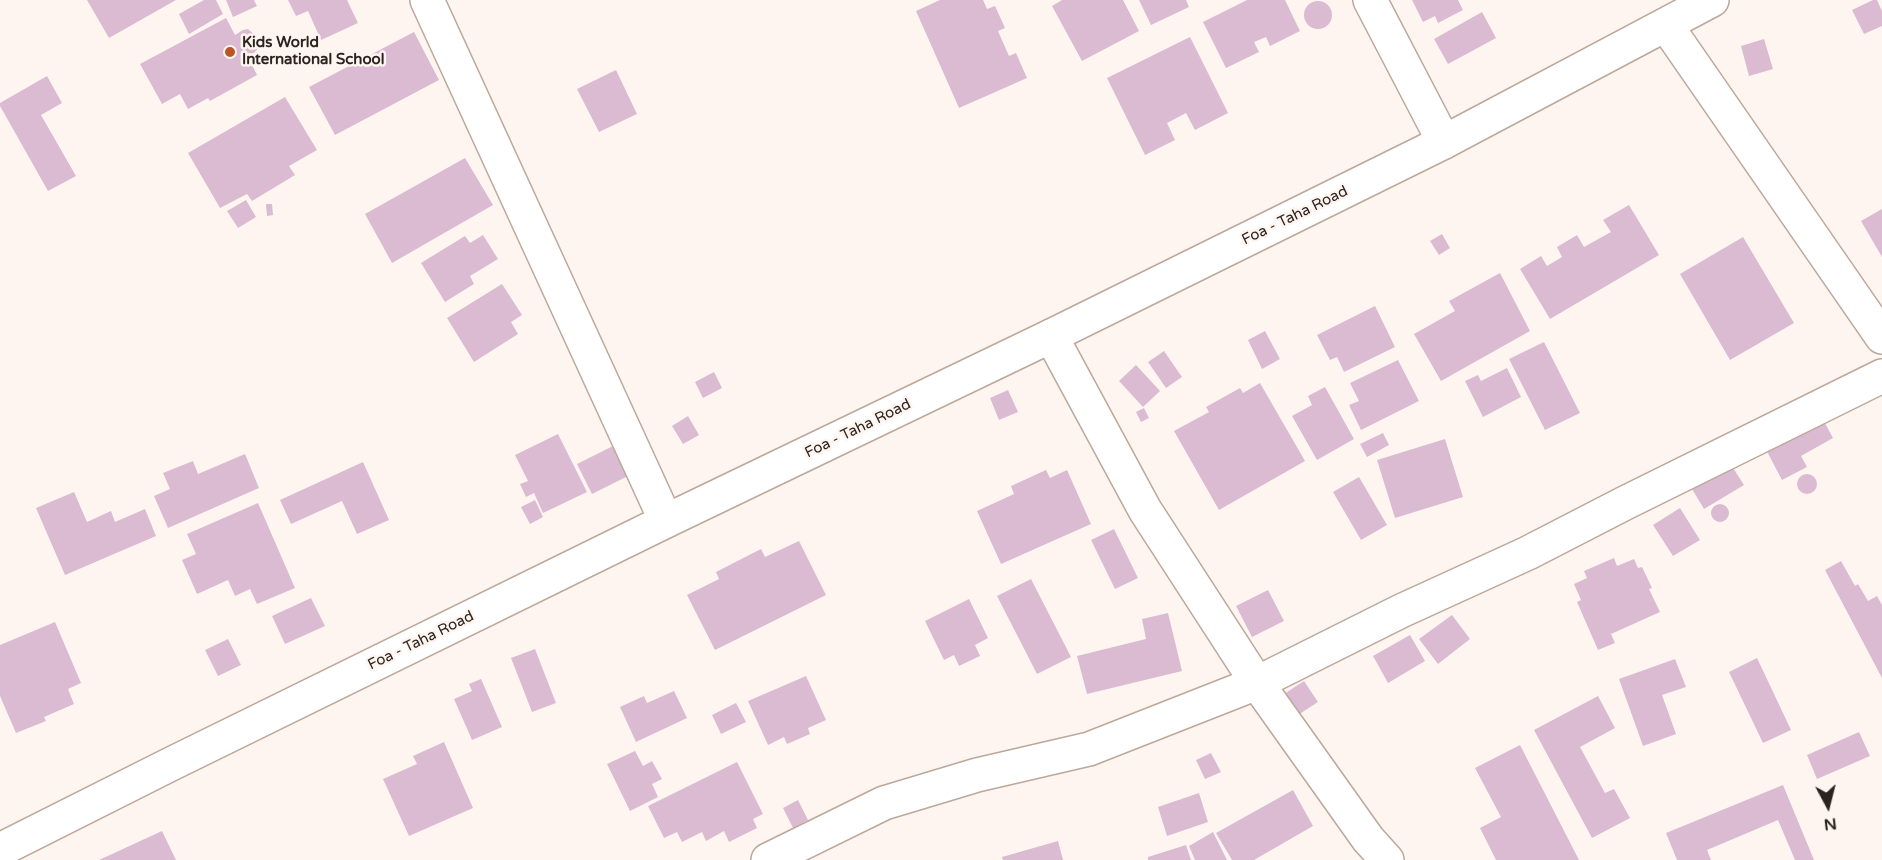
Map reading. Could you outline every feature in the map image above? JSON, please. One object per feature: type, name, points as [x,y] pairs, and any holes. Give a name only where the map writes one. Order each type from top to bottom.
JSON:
[{"type":"street","points":[[427,0],[666,521]]},
{"type":"street","points":[[1370,0],[1444,142]]},
{"type":"street","name":"Foa - Taha Road","points":[[0,850],[666,521],[1051,336],[1444,142],[1712,0]]},
{"type":"street","points":[[1666,25],[1882,337]]},
{"type":"street","points":[[1051,336],[1145,510],[1257,683],[1368,839],[1387,860]]},
{"type":"street","points":[[768,860],[884,803],[977,775],[1089,749],[1257,683],[1401,611],[1528,553],[1625,502],[1882,376]]},
{"type":"building","points":[[87,0],[176,0],[109,38]]},
{"type":"building","points":[[204,0],[216,0],[223,14],[189,34],[179,14]]},
{"type":"building","points":[[226,0],[254,0],[257,6],[233,17]]},
{"type":"building","points":[[288,0],[347,0],[358,23],[321,40],[308,11],[296,16]]},
{"type":"building","points":[[940,0],[983,0],[987,9],[995,6],[1005,28],[998,31],[1009,56],[1016,53],[1027,78],[959,108],[916,11]]},
{"type":"building","points":[[1062,0],[1123,0],[1139,31],[1082,61],[1052,6]]},
{"type":"building","points":[[1139,0],[1186,0],[1189,7],[1151,25]]},
{"type":"building","points":[[1247,0],[1285,0],[1300,31],[1270,46],[1266,37],[1254,42],[1259,52],[1226,68],[1203,22]]},
{"type":"building","points":[[1412,0],[1458,0],[1463,10],[1438,23],[1435,16],[1423,22]]},
{"type":"building","points":[[1877,0],[1882,11],[1882,26],[1864,34],[1852,10]]},
{"type":"building","points":[[1318,1],[1328,5],[1332,15],[1328,25],[1318,29],[1308,25],[1304,15],[1308,5]]},
{"type":"building","points":[[1482,12],[1496,38],[1448,64],[1434,39]]},
{"type":"building","points":[[226,18],[235,35],[248,29],[257,37],[259,47],[248,57],[257,75],[210,101],[208,98],[188,109],[180,94],[162,104],[140,64]]},
{"type":"building","points":[[414,32],[439,80],[335,135],[309,87]]},
{"type":"building","points":[[1190,37],[1228,113],[1195,130],[1186,113],[1167,123],[1175,140],[1145,155],[1107,78]]},
{"type":"building","points":[[1764,39],[1773,69],[1749,76],[1741,46]]},
{"type":"building","points":[[616,70],[637,114],[599,132],[577,89]]},
{"type":"building","points":[[47,76],[62,103],[41,115],[76,176],[48,191],[0,106],[0,103]]},
{"type":"building","points":[[285,97],[317,150],[289,166],[295,175],[252,201],[247,194],[220,208],[188,153]]},
{"type":"building","points":[[465,158],[493,205],[392,263],[365,214]]},
{"type":"building","points":[[246,200],[256,217],[238,228],[227,211]]},
{"type":"building","points":[[266,204],[272,204],[273,215],[267,216]]},
{"type":"building","points":[[1629,205],[1659,255],[1550,319],[1520,269],[1541,256],[1547,266],[1562,257],[1557,247],[1577,235],[1584,247],[1611,232],[1603,220]]},
{"type":"building","points":[[1882,209],[1882,257],[1861,221]]},
{"type":"building","points":[[1442,234],[1450,248],[1439,255],[1430,241]]},
{"type":"building","points":[[483,235],[498,259],[470,276],[474,284],[445,302],[421,263],[465,236],[470,243]]},
{"type":"building","points":[[1743,237],[1794,323],[1730,360],[1680,274]]},
{"type":"building","points":[[1500,273],[1530,331],[1441,381],[1414,334],[1455,311],[1449,301]]},
{"type":"building","points":[[502,284],[522,315],[511,322],[518,334],[474,362],[447,318]]},
{"type":"building","points":[[1375,306],[1395,347],[1344,372],[1337,357],[1330,360],[1317,335]]},
{"type":"building","points":[[1265,331],[1280,359],[1262,369],[1248,340]]},
{"type":"building","points":[[1544,342],[1580,413],[1545,430],[1509,359]]},
{"type":"building","points":[[1164,351],[1182,377],[1166,388],[1148,362]]},
{"type":"building","points":[[1398,360],[1419,401],[1361,430],[1349,405],[1359,401],[1350,383]]},
{"type":"building","points":[[1136,365],[1160,391],[1143,407],[1119,381]]},
{"type":"building","points":[[1507,368],[1521,397],[1483,417],[1465,381],[1478,375],[1481,381]]},
{"type":"building","points":[[714,372],[722,388],[703,398],[695,382]]},
{"type":"building","points":[[1260,383],[1305,461],[1219,510],[1174,431],[1209,412],[1206,407],[1240,388],[1243,393]]},
{"type":"building","points":[[1325,387],[1354,439],[1317,460],[1292,416],[1312,405],[1308,396]]},
{"type":"building","points":[[1008,390],[1018,412],[999,420],[990,398]]},
{"type":"building","points":[[1144,408],[1149,418],[1141,422],[1136,412]]},
{"type":"building","points":[[1819,412],[1833,438],[1801,456],[1807,467],[1782,480],[1762,442]]},
{"type":"building","points":[[688,416],[699,435],[683,444],[672,426]]},
{"type":"building","points":[[1383,433],[1389,445],[1367,457],[1360,444]]},
{"type":"building","points":[[558,434],[587,492],[543,513],[534,493],[526,497],[520,484],[528,481],[515,455]]},
{"type":"building","points":[[1445,439],[1463,497],[1395,518],[1377,460]]},
{"type":"building","points":[[617,444],[632,474],[592,494],[577,464]]},
{"type":"building","points":[[245,454],[259,488],[168,528],[154,496],[170,489],[163,473],[193,461],[198,474]]},
{"type":"building","points":[[1728,460],[1744,485],[1704,509],[1689,484]]},
{"type":"building","points":[[363,462],[389,520],[357,534],[342,501],[291,524],[280,500]]},
{"type":"building","points":[[1046,470],[1050,478],[1067,470],[1091,524],[1001,564],[977,511],[1014,494],[1011,486]]},
{"type":"building","points":[[1807,474],[1814,477],[1817,484],[1814,491],[1807,494],[1800,491],[1797,484],[1800,477]]},
{"type":"building","points":[[1359,477],[1387,525],[1361,540],[1333,492]]},
{"type":"building","points":[[74,492],[87,522],[111,511],[115,522],[145,509],[156,536],[65,575],[36,508]]},
{"type":"building","points":[[535,500],[543,517],[530,524],[521,507]]},
{"type":"building","points":[[258,503],[295,588],[257,604],[250,589],[235,596],[228,580],[197,594],[182,560],[196,554],[187,534]]},
{"type":"building","points":[[1720,504],[1726,507],[1729,513],[1726,519],[1720,522],[1714,519],[1711,513],[1714,507]]},
{"type":"building","points":[[1680,508],[1700,540],[1673,556],[1653,525]]},
{"type":"building","points":[[1114,529],[1138,578],[1115,589],[1091,540]]},
{"type":"building","points":[[799,541],[826,595],[715,650],[687,595],[719,579],[716,572],[761,549],[765,557]]},
{"type":"building","points":[[1614,558],[1617,566],[1634,559],[1638,568],[1642,567],[1660,612],[1611,634],[1615,643],[1598,650],[1577,602],[1581,600],[1574,584],[1587,578],[1584,571]]},
{"type":"building","points":[[1841,561],[1855,586],[1858,584],[1868,601],[1877,596],[1882,605],[1882,678],[1825,570]]},
{"type":"building","points":[[1031,579],[1071,657],[1037,674],[997,596]]},
{"type":"building","points":[[1268,590],[1284,621],[1252,637],[1236,606]]},
{"type":"building","points":[[311,598],[325,626],[285,644],[272,616]]},
{"type":"building","points":[[969,599],[988,638],[975,645],[980,656],[959,666],[954,655],[944,660],[925,621]]},
{"type":"building","points":[[1168,613],[1182,671],[1087,694],[1077,656],[1146,639],[1142,619]]},
{"type":"building","points":[[1452,615],[1470,639],[1438,664],[1419,639]]},
{"type":"building","points":[[55,622],[81,683],[68,689],[74,704],[44,717],[46,721],[16,733],[0,696],[0,645]]},
{"type":"building","points":[[1410,635],[1425,661],[1388,683],[1373,656]]},
{"type":"building","points":[[228,639],[241,665],[218,676],[205,650]]},
{"type":"building","points":[[535,649],[556,703],[532,712],[511,658]]},
{"type":"building","points":[[1757,658],[1791,730],[1763,743],[1729,672]]},
{"type":"building","points":[[1675,659],[1686,687],[1662,695],[1676,734],[1643,746],[1619,679]]},
{"type":"building","points":[[806,676],[826,720],[808,728],[810,734],[787,744],[784,737],[768,745],[748,701]]},
{"type":"building","points":[[481,679],[502,727],[472,740],[454,699],[472,691],[469,684]]},
{"type":"building","points":[[1304,681],[1318,702],[1298,715],[1284,694]]},
{"type":"building","points":[[674,691],[687,718],[636,742],[620,707],[644,696],[647,703]]},
{"type":"building","points":[[1598,696],[1615,728],[1580,747],[1605,793],[1614,789],[1630,818],[1592,838],[1534,730]]},
{"type":"building","points":[[736,703],[746,722],[721,734],[712,715]]},
{"type":"building","points":[[1859,732],[1870,756],[1817,779],[1807,755]]},
{"type":"building","points":[[444,742],[473,808],[409,836],[383,779],[417,764],[413,756]]},
{"type":"building","points":[[1520,745],[1579,860],[1496,860],[1480,828],[1501,817],[1475,768]]},
{"type":"building","points":[[635,751],[643,766],[652,761],[662,779],[652,784],[658,797],[630,811],[607,764]]},
{"type":"building","points":[[1211,753],[1221,772],[1205,779],[1196,760]]},
{"type":"building","points":[[737,762],[763,814],[753,819],[757,828],[729,842],[724,831],[706,841],[702,832],[682,842],[677,832],[664,838],[648,806]]},
{"type":"building","points":[[1783,785],[1814,860],[1795,860],[1778,820],[1707,850],[1711,860],[1677,860],[1666,833]]},
{"type":"building","points":[[1293,790],[1313,826],[1254,860],[1232,860],[1216,833]]},
{"type":"building","points":[[1199,793],[1208,822],[1167,836],[1158,807]]},
{"type":"building","points":[[798,800],[808,820],[793,828],[783,808]]},
{"type":"building","points":[[162,831],[176,860],[99,860]]},
{"type":"building","points":[[1213,832],[1227,860],[1195,860],[1189,846]]},
{"type":"building","points":[[1058,841],[1063,860],[1003,860],[1002,857]]},
{"type":"building","points":[[1186,845],[1191,860],[1148,860],[1148,857]]},
{"type":"place","name":"Kids World International School","points":[[230,52]]}]
